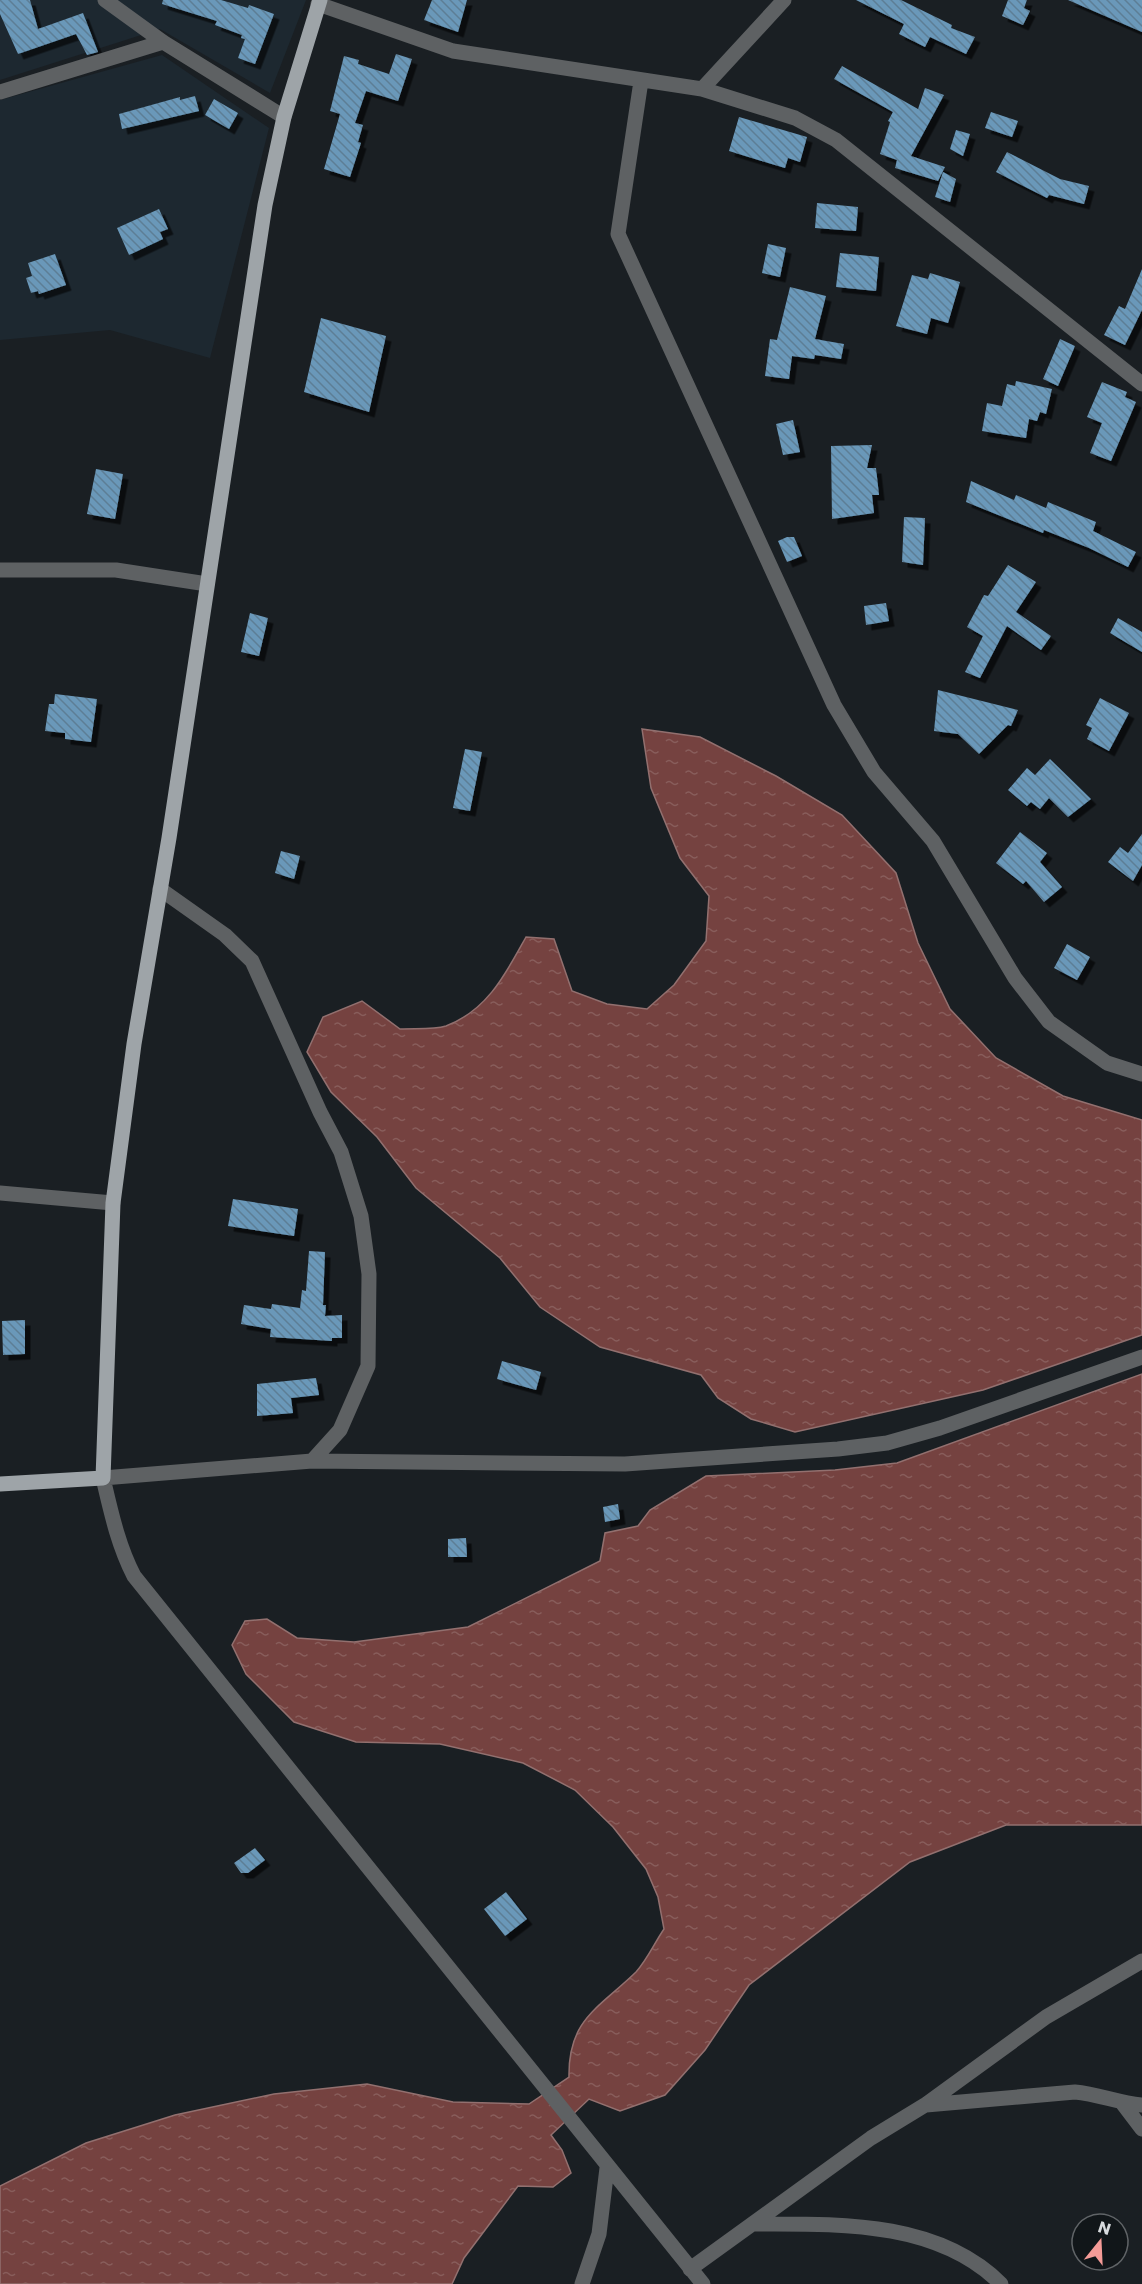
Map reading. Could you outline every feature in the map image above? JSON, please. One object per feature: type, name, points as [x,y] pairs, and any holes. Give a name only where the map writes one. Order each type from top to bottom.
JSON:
[{"type":"main road","points":[[0,1484],[103,1478],[113,1203],[135,1044],[266,205],[284,117],[319,2]]},
{"type":"street","points":[[105,0],[163,42],[284,117]]},
{"type":"street","points":[[702,89],[784,0]]},
{"type":"street","points":[[319,2],[453,51],[702,89],[795,118],[836,140],[1142,384]]},
{"type":"street","points":[[0,93],[163,42]]},
{"type":"street","points":[[642,81],[618,234],[834,705],[874,772],[933,842],[1015,978],[1049,1022],[1107,1063],[1142,1074]]},
{"type":"street","points":[[0,570],[117,570],[207,584]]},
{"type":"street","points":[[160,889],[225,935],[252,961],[320,1112],[341,1152],[361,1216],[369,1274],[368,1366],[340,1430],[312,1461]]},
{"type":"street","points":[[0,1193],[113,1203]]},
{"type":"street","points":[[703,2284],[607,2168],[134,1576],[117,1538],[103,1478],[312,1461],[625,1464],[887,1443],[940,1428],[1142,1357]]},
{"type":"street","points":[[690,2269],[871,2138],[925,2105],[1046,2018],[1142,1961]]},
{"type":"street","points":[[925,2105],[1075,2092],[1099,2094],[1123,2104],[1142,2105]]},
{"type":"street","points":[[1123,2104],[1142,2129]]},
{"type":"street","points":[[582,2284],[599,2234],[607,2168]]},
{"type":"street","points":[[752,2224],[848,2224],[920,2238],[978,2262],[1001,2284]]},
{"type":"shaded area","points":[[0,0],[306,0],[270,93],[160,29],[0,80]]},
{"type":"shaded area","points":[[162,55],[269,128],[210,358],[110,330],[0,340],[0,100]]},
{"type":"water","points":[[642,729],[700,737],[776,776],[842,815],[896,873],[918,943],[950,1009],[996,1058],[1063,1096],[1142,1120],[1142,1335],[983,1390],[795,1432],[751,1419],[718,1398],[701,1375],[600,1347],[540,1307],[500,1258],[416,1188],[377,1137],[331,1092],[307,1052],[323,1017],[362,1001],[400,1029],[446,1026],[473,1010],[494,989],[526,937],[554,939],[572,991],[607,1004],[647,1009],[674,985],[706,941],[709,896],[680,858],[651,788]]},
{"type":"water","points":[[1142,1374],[1142,1825],[1006,1825],[910,1862],[749,1985],[705,2050],[665,2095],[620,2111],[589,2099],[551,2135],[562,2150],[571,2173],[553,2187],[518,2186],[464,2258],[452,2284],[0,2284],[0,2186],[86,2143],[175,2115],[274,2094],[367,2084],[453,2102],[529,2104],[569,2077],[570,2057],[580,2028],[598,2006],[636,1972],[664,1929],[658,1897],[646,1869],[613,1827],[575,1790],[523,1763],[440,1744],[356,1742],[294,1722],[246,1674],[232,1645],[245,1621],[267,1619],[297,1638],[354,1642],[468,1627],[600,1561],[605,1533],[638,1526],[650,1510],[706,1476],[835,1470],[897,1463]]},
{"type":"building","points":[[0,0],[30,0],[38,29],[83,13],[98,52],[87,55],[76,34],[18,54],[0,14]]},
{"type":"building","points":[[163,0],[221,0],[248,8],[249,5],[274,14],[255,64],[238,58],[245,39],[241,38],[242,35],[215,25],[217,21],[162,4]]},
{"type":"building","points":[[432,0],[467,0],[458,32],[424,20]]},
{"type":"building","points":[[856,0],[901,0],[952,25],[951,28],[975,37],[966,54],[930,37],[925,47],[899,34],[904,24]]},
{"type":"building","points":[[1008,0],[1027,0],[1024,8],[1030,11],[1023,25],[1002,16]]},
{"type":"building","points":[[1068,0],[1142,0],[1142,32]]},
{"type":"building","points":[[396,54],[412,59],[398,101],[366,91],[355,123],[363,125],[358,142],[361,143],[350,177],[324,169],[340,114],[330,111],[344,56],[359,60],[358,64],[389,74]]},
{"type":"building","points":[[842,66],[918,109],[925,88],[944,95],[911,156],[945,167],[938,181],[895,168],[897,160],[880,154],[890,122],[888,121],[893,112],[834,79]]},
{"type":"building","points":[[195,96],[199,111],[122,129],[119,114],[180,97],[180,100]]},
{"type":"building","points":[[214,99],[238,113],[229,129],[205,115]]},
{"type":"building","points":[[991,112],[1018,121],[1012,137],[985,128]]},
{"type":"building","points":[[739,117],[807,137],[800,162],[788,158],[785,168],[729,151]]},
{"type":"building","points":[[956,130],[970,134],[963,156],[950,149]]},
{"type":"building","points":[[1007,152],[1060,179],[1089,186],[1084,204],[1049,195],[1047,198],[996,172]]},
{"type":"building","points":[[943,172],[956,179],[950,202],[935,197]]},
{"type":"building","points":[[817,203],[858,207],[856,231],[815,228]]},
{"type":"building","points":[[159,209],[168,229],[160,232],[163,239],[129,255],[117,228]]},
{"type":"building","points":[[768,244],[786,248],[780,277],[762,273]]},
{"type":"building","points":[[840,253],[879,257],[876,291],[836,287]]},
{"type":"building","points":[[55,254],[66,285],[39,294],[38,291],[31,293],[26,278],[32,276],[28,263]]},
{"type":"building","points":[[1142,269],[1142,310],[1125,345],[1104,335],[1119,306],[1125,309]]},
{"type":"building","points":[[930,273],[960,282],[948,323],[931,318],[927,334],[896,326],[912,275],[928,279]]},
{"type":"building","points":[[790,287],[826,296],[815,339],[844,344],[841,359],[815,355],[814,359],[792,356],[789,379],[765,376],[770,339],[777,340]]},
{"type":"building","points":[[321,318],[386,336],[369,412],[304,392]]},
{"type":"building","points":[[1060,339],[1075,346],[1058,386],[1043,379]]},
{"type":"building","points":[[1016,381],[1052,389],[1046,414],[1040,412],[1037,421],[1029,419],[1026,438],[982,431],[987,403],[1002,406],[1007,384],[1015,386]]},
{"type":"building","points":[[1102,382],[1127,392],[1125,397],[1136,402],[1111,461],[1090,453],[1102,423],[1087,417]]},
{"type":"building","points":[[793,420],[800,452],[783,455],[776,424]]},
{"type":"building","points":[[872,445],[867,468],[876,468],[879,495],[872,495],[874,513],[832,519],[831,446]]},
{"type":"building","points":[[96,469],[123,474],[115,519],[87,514]]},
{"type":"building","points":[[971,481],[1014,500],[1016,495],[1046,508],[1048,502],[1096,522],[1093,531],[1136,552],[1128,567],[1089,548],[1044,530],[1043,533],[966,502]]},
{"type":"building","points":[[904,517],[925,518],[923,565],[902,562]]},
{"type":"building","points":[[794,537],[802,556],[787,562],[778,541]]},
{"type":"building","points":[[1008,565],[1036,582],[1016,612],[1051,636],[1041,650],[1007,626],[980,678],[965,672],[983,636],[967,627],[984,595],[988,596]]},
{"type":"building","points":[[886,603],[889,621],[866,625],[864,606]]},
{"type":"building","points":[[250,613],[268,618],[259,656],[241,652]]},
{"type":"building","points":[[1118,618],[1142,632],[1142,652],[1110,633]]},
{"type":"building","points":[[938,690],[1018,710],[1011,726],[1008,725],[979,754],[958,734],[934,731]]},
{"type":"building","points":[[55,694],[97,699],[91,742],[65,739],[65,733],[45,731],[49,704],[54,704]]},
{"type":"building","points":[[1100,698],[1129,713],[1109,751],[1087,739],[1092,728],[1086,725]]},
{"type":"building","points":[[465,749],[482,752],[470,811],[453,808]]},
{"type":"building","points":[[1050,759],[1091,799],[1068,817],[1049,798],[1040,809],[1031,802],[1027,806],[1008,790],[1027,768],[1035,775]]},
{"type":"building","points":[[1020,832],[1047,853],[1040,862],[1062,887],[1044,902],[1026,881],[1023,884],[996,863]]},
{"type":"building","points":[[1142,834],[1142,865],[1133,881],[1108,862],[1120,847],[1128,853]]},
{"type":"building","points":[[281,851],[300,856],[294,879],[275,873]]},
{"type":"building","points":[[1067,944],[1090,957],[1077,980],[1054,968]]},
{"type":"building","points":[[233,1199],[298,1209],[294,1236],[228,1226]]},
{"type":"building","points":[[309,1251],[325,1252],[323,1305],[326,1305],[325,1316],[342,1315],[342,1338],[332,1338],[332,1341],[270,1337],[271,1329],[241,1324],[244,1305],[271,1309],[272,1304],[300,1308],[302,1290],[306,1291]]},
{"type":"building","points":[[25,1320],[25,1354],[3,1355],[2,1321]]},
{"type":"building","points":[[502,1361],[541,1372],[536,1390],[497,1379]]},
{"type":"building","points":[[316,1378],[319,1395],[291,1398],[293,1413],[257,1416],[257,1384]]},
{"type":"building","points":[[618,1504],[620,1519],[605,1522],[603,1507]]},
{"type":"building","points":[[466,1538],[467,1557],[448,1557],[448,1539]]},
{"type":"building","points":[[255,1848],[265,1860],[248,1873],[241,1873],[234,1863]]},
{"type":"building","points":[[506,1892],[527,1919],[505,1936],[484,1909]]}]
